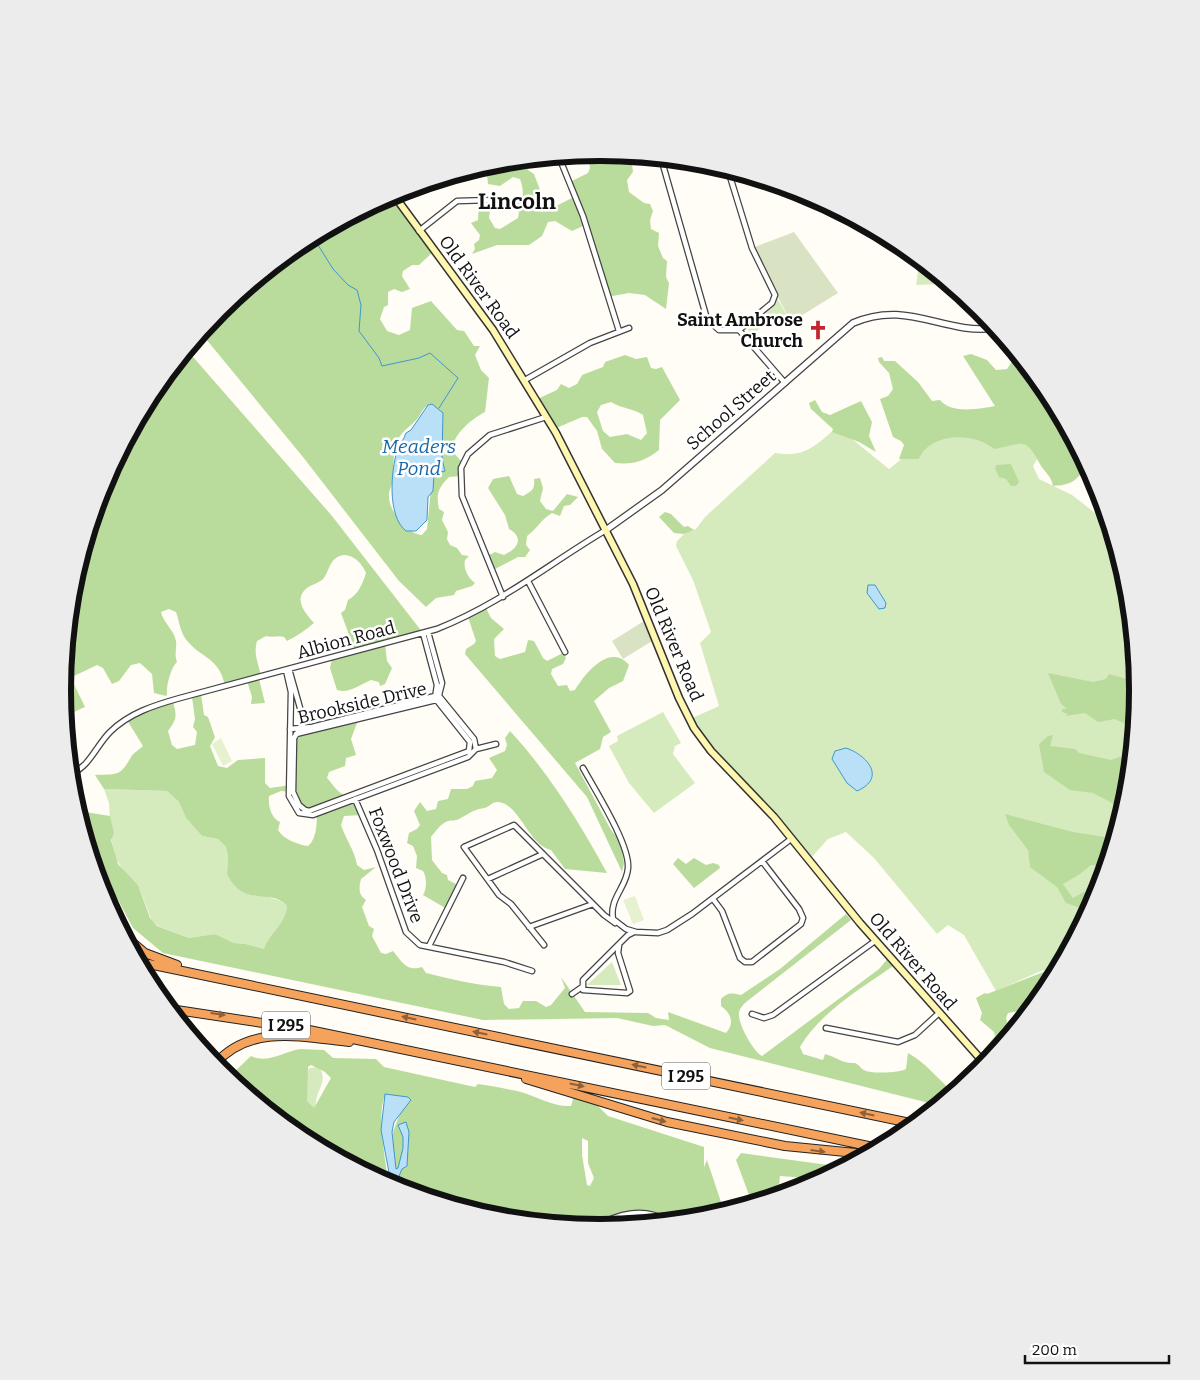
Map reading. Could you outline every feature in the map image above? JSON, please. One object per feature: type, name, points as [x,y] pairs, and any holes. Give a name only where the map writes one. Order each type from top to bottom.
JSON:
[{"type":"highway","points":[[140,950],[158,959],[242,983]]},
{"type":"highway","name":"I 295","points":[[148,964],[905,1122]]},
{"type":"highway","name":"I 295","points":[[180,1010],[283,1025],[868,1146]]},
{"type":"highway","points":[[221,1058],[241,1043],[272,1035],[402,1049]]},
{"type":"highway","points":[[478,1065],[667,1122],[785,1146],[855,1153]]},
{"type":"main road","name":"Old River Road","points":[[398,201],[494,330],[546,417],[606,530],[647,615],[679,698],[694,728],[711,751],[764,806],[875,941],[980,1058]]},
{"type":"street","points":[[562,162],[583,216],[619,331]]},
{"type":"street","points":[[662,165],[707,319],[720,330],[739,330],[772,303],[774,295],[752,248],[730,177]]},
{"type":"street","points":[[419,231],[457,201],[491,200]]},
{"type":"street","name":"School Street","points":[[606,530],[662,490],[785,383],[840,332],[853,323],[867,317],[902,314],[968,329],[986,328]]},
{"type":"street","points":[[525,380],[590,343],[630,328]]},
{"type":"street","points":[[739,330],[785,383]]},
{"type":"street","points":[[503,597],[462,496],[462,468],[468,454],[490,435],[546,417]]},
{"type":"street","name":"Albion Road","points":[[78,770],[91,758],[110,732],[142,711],[180,698],[426,633],[462,619],[503,597],[606,530]]},
{"type":"street","points":[[528,581],[565,652]]},
{"type":"street","points":[[426,633],[442,683],[438,697]]},
{"type":"street","points":[[288,670],[304,722],[300,729]]},
{"type":"street","points":[[288,670],[292,692],[294,796],[302,808],[316,812],[400,780],[468,757],[476,749],[496,744]]},
{"type":"street","points":[[438,697],[474,739],[476,749]]},
{"type":"street","points":[[400,780],[466,753],[471,749],[470,742],[438,697]]},
{"type":"street","name":"Brookside Drive","points":[[292,732],[438,697]]},
{"type":"street","name":"Brookside Drive","points":[[292,732],[438,697]]},
{"type":"street","points":[[583,768],[623,844],[628,861],[627,875],[612,906],[613,919],[617,923]]},
{"type":"street","name":"Foxwood Drive","points":[[354,797],[377,850],[406,932],[420,945],[532,971]]},
{"type":"street","points":[[544,945],[488,879],[464,847],[514,825],[593,904],[617,923],[636,932],[658,933],[667,930],[713,899],[792,839]]},
{"type":"street","points":[[488,879],[543,854]]},
{"type":"street","points":[[713,899],[722,912],[740,958],[745,962],[752,962],[801,924],[804,918],[762,861]]},
{"type":"street","points":[[429,946],[463,878]]},
{"type":"street","points":[[529,927],[593,904]]},
{"type":"street","points":[[619,945],[618,953],[630,991],[586,992],[582,987],[583,980],[628,935],[636,932]]},
{"type":"street","points":[[752,1014],[764,1018],[773,1015],[875,941]]},
{"type":"street","points":[[572,994],[582,987]]},
{"type":"street","points":[[826,1028],[898,1042],[912,1037],[939,1013]]},
{"type":"street","points":[[613,1219],[635,1213],[655,1216]]},
{"type":"green space","points":[[589,161],[632,162],[633,172],[627,180],[629,192],[644,203],[650,204],[653,211],[650,220],[651,229],[659,233],[658,246],[663,258],[667,261],[666,277],[669,283],[666,309],[645,295],[629,293],[607,297],[583,226],[572,231],[555,221],[548,222],[542,236],[529,245],[497,245],[472,254],[475,249],[474,244],[479,240],[480,235],[471,223],[478,220],[479,202],[491,202],[489,218],[495,228],[500,229],[518,218],[519,212],[514,204],[521,202],[523,197],[520,179],[513,177],[500,186],[488,184],[486,174],[527,167],[534,174],[545,203],[556,206],[574,197],[570,182],[588,173],[590,168]]},
{"type":"green space","points":[[397,202],[433,252],[419,265],[412,265],[403,271],[402,276],[410,289],[402,292],[394,289],[388,292],[388,305],[384,307],[380,319],[387,331],[399,335],[410,330],[412,308],[431,301],[457,330],[464,331],[474,346],[480,346],[475,355],[481,370],[489,378],[485,412],[469,423],[460,433],[451,450],[464,464],[461,476],[449,477],[440,488],[438,499],[439,509],[444,512],[442,520],[448,532],[447,539],[450,545],[457,548],[462,555],[469,556],[465,560],[465,569],[468,576],[475,583],[472,586],[456,591],[454,595],[436,598],[426,607],[399,581],[303,457],[205,338],[251,292],[306,250],[336,232]],"holes":[[[429,405],[432,479],[427,529],[422,535],[405,527],[392,509],[389,495],[397,442]]]},
{"type":"green space","points":[[794,232],[838,293],[791,322],[752,248]]},
{"type":"green space","points":[[916,266],[939,284],[916,285],[918,271]]},
{"type":"green space","points":[[777,298],[791,322],[784,327],[775,316],[752,335],[748,330],[775,305]]},
{"type":"green space","points":[[971,354],[987,360],[996,370],[1007,369],[1013,360],[1040,396],[1058,426],[1084,477],[1080,475],[1068,484],[1053,486],[1050,477],[1027,446],[1017,444],[994,449],[986,443],[965,438],[943,439],[925,450],[919,459],[899,459],[904,445],[893,437],[880,399],[888,396],[893,389],[889,373],[879,362],[878,358],[882,357],[884,361],[895,361],[918,382],[932,401],[940,400],[958,409],[995,406],[963,356]]},
{"type":"green space","points":[[191,355],[332,516],[423,633],[385,644],[387,661],[392,668],[385,684],[380,686],[379,682],[371,680],[350,690],[337,690],[330,668],[332,659],[355,651],[341,613],[345,610],[348,600],[360,588],[366,573],[358,561],[345,555],[336,558],[324,578],[307,588],[301,597],[302,607],[314,623],[287,641],[282,636],[266,636],[257,641],[256,655],[261,677],[259,679],[265,703],[251,704],[252,697],[247,681],[225,687],[219,669],[185,638],[176,612],[169,609],[161,612],[175,637],[177,662],[169,677],[166,696],[154,693],[152,674],[140,663],[131,665],[119,681],[112,684],[103,668],[97,665],[74,676],[73,682],[85,707],[74,712],[73,720],[71,690],[72,655],[76,621],[81,587],[99,520],[111,488],[142,426],[160,396]]},
{"type":"green space","points":[[625,355],[636,359],[647,357],[651,368],[662,367],[680,400],[660,420],[659,450],[649,457],[628,463],[615,463],[602,449],[597,431],[587,417],[582,417],[554,429],[535,400],[557,390],[561,384],[569,388],[577,384],[582,375],[603,367],[605,362]],"holes":[[[611,402],[643,415],[647,433],[641,440],[627,434],[610,437],[603,431],[597,412],[601,405]]]},
{"type":"green space","points":[[815,400],[822,412],[830,415],[861,401],[872,422],[869,436],[876,452],[859,442],[832,432],[833,429],[811,409],[809,403]]},
{"type":"green space","points":[[837,427],[889,469],[918,446],[946,436],[1012,433],[1041,453],[1033,466],[1039,479],[1072,495],[1100,516],[1101,520],[1119,587],[1128,655],[1128,725],[1119,793],[1101,860],[1089,892],[1079,899],[1083,906],[1049,968],[996,991],[964,935],[948,925],[937,934],[874,858],[846,832],[828,839],[809,860],[727,768],[690,719],[719,706],[700,643],[711,632],[693,580],[676,546],[677,541],[684,534],[696,529],[705,517],[775,453],[794,454],[816,445]]},
{"type":"green space","points":[[1011,464],[1019,482],[1016,486],[1011,486],[1006,479],[999,477],[995,468],[996,465]]},
{"type":"green space","points":[[509,476],[517,494],[523,496],[532,490],[534,479],[540,478],[543,488],[540,501],[546,509],[553,511],[567,494],[578,497],[570,505],[564,506],[560,516],[552,513],[527,536],[526,545],[530,550],[525,557],[518,557],[491,571],[485,557],[495,552],[504,555],[516,547],[518,540],[514,532],[509,529],[505,515],[488,488],[493,479]]},
{"type":"green space","points":[[665,512],[671,514],[684,527],[688,526],[694,530],[684,534],[674,533],[659,517]]},
{"type":"green space","points":[[486,608],[491,618],[504,629],[494,639],[495,656],[500,659],[525,652],[528,640],[534,641],[543,658],[547,661],[563,653],[566,658],[563,664],[552,669],[551,674],[558,686],[567,685],[570,691],[575,690],[585,675],[606,658],[622,659],[629,665],[623,681],[609,688],[594,701],[611,732],[603,737],[600,749],[575,763],[611,830],[620,841],[624,863],[622,872],[587,797],[465,654],[466,649],[476,641],[468,617]]},
{"type":"green space","points":[[644,621],[652,641],[623,659],[612,641]]},
{"type":"green space","points":[[1048,673],[1093,682],[1106,679],[1109,674],[1129,681],[1128,725],[1115,719],[1098,722],[1085,713],[1065,716],[1068,714],[1062,712],[1062,709],[1067,709],[1061,704]]},
{"type":"green space","points":[[201,694],[204,715],[208,717],[215,737],[210,746],[218,766],[227,768],[238,760],[265,758],[265,783],[270,788],[291,785],[291,732],[360,715],[351,739],[356,755],[346,758],[345,766],[329,772],[327,778],[342,794],[355,796],[362,815],[344,816],[341,825],[357,865],[364,870],[376,867],[361,879],[360,885],[362,896],[366,900],[362,907],[369,926],[374,929],[372,936],[381,953],[386,954],[393,951],[409,967],[422,967],[426,973],[501,987],[504,1004],[509,1009],[519,1008],[523,1001],[536,1001],[546,1007],[551,1005],[565,988],[561,977],[585,1012],[648,1013],[656,1018],[669,1020],[668,1012],[726,1033],[730,1026],[731,1018],[721,1006],[721,999],[730,994],[741,995],[780,969],[846,914],[851,920],[742,1006],[739,1012],[740,1023],[750,1043],[762,1056],[879,969],[889,957],[896,964],[856,991],[819,1022],[800,1047],[803,1054],[823,1060],[825,1054],[843,1061],[855,1063],[867,1071],[885,1072],[906,1069],[908,1053],[949,1088],[930,1103],[710,1048],[665,1025],[653,1026],[617,1018],[483,1020],[163,953],[133,928],[104,873],[85,812],[110,816],[114,833],[111,840],[118,864],[138,885],[150,918],[157,926],[189,938],[215,934],[234,943],[264,949],[286,913],[287,906],[273,898],[241,891],[234,885],[227,874],[228,857],[226,847],[218,839],[202,836],[186,818],[179,802],[167,791],[104,789],[95,775],[113,774],[121,771],[133,754],[143,746],[127,720],[148,709],[173,702],[175,717],[168,731],[172,745],[177,749],[195,745],[197,732],[193,727],[195,719],[192,697]],"holes":[[[281,791],[292,792],[295,803],[302,813],[316,812],[316,830],[313,840],[308,846],[295,843],[280,833],[278,830],[280,822],[274,818],[271,811],[269,796]]]},
{"type":"green space","points":[[663,712],[681,743],[675,746],[673,754],[695,783],[654,813],[629,783],[609,746],[618,741],[617,736]]},
{"type":"green space","points":[[510,731],[537,763],[563,799],[607,873],[565,869],[551,850],[543,847],[536,841],[511,809],[504,804],[496,802],[458,820],[445,822],[431,837],[432,860],[442,873],[447,875],[448,880],[458,885],[447,909],[423,895],[426,886],[425,876],[423,871],[416,868],[417,856],[413,846],[407,843],[409,833],[420,825],[414,811],[420,802],[427,811],[436,809],[438,801],[448,799],[451,789],[467,789],[473,786],[475,781],[492,778],[497,770],[489,758],[505,751],[507,745],[505,738]]},
{"type":"green space","points":[[1053,735],[1050,746],[1075,749],[1079,753],[1111,760],[1119,757],[1124,758],[1116,805],[1093,793],[1070,790],[1044,772],[1039,744],[1048,736]]},
{"type":"green space","points":[[221,738],[232,761],[223,766],[212,744]]},
{"type":"green space","points":[[104,789],[167,791],[179,802],[186,818],[202,836],[218,839],[226,847],[228,857],[227,874],[255,896],[260,894],[278,900],[287,906],[286,913],[264,949],[234,943],[215,934],[189,938],[158,926],[152,921],[138,885],[123,870],[115,857],[111,837],[109,803]]},
{"type":"green space","points":[[1005,814],[1073,832],[1108,837],[1099,866],[1091,865],[1063,884],[1073,898],[1084,892],[1089,893],[1081,908],[1066,903],[1057,887],[1030,867],[1028,850],[1009,825]]},
{"type":"green space","points":[[678,858],[686,864],[694,858],[706,865],[713,863],[719,865],[720,868],[694,888],[673,864]]},
{"type":"green space","points":[[635,896],[644,920],[633,924],[623,900]]},
{"type":"green space","points":[[612,962],[621,985],[587,985]]},
{"type":"green space","points":[[1048,970],[1020,1011],[1008,1013],[1006,1018],[1008,1026],[979,1059],[978,1057],[995,1036],[994,1032],[980,1020],[982,1013],[976,998],[985,993],[987,994]]},
{"type":"green space","points":[[300,1049],[324,1050],[333,1058],[376,1059],[384,1067],[475,1087],[478,1084],[521,1092],[558,1105],[571,1106],[574,1096],[594,1102],[608,1116],[704,1147],[704,1167],[707,1160],[722,1205],[703,1209],[635,1218],[565,1218],[497,1209],[433,1192],[392,1176],[393,1132],[405,1100],[387,1094],[384,1100],[382,1135],[387,1174],[336,1148],[306,1130],[251,1088],[234,1072],[251,1056],[263,1059]],"holes":[[[311,1065],[325,1072],[331,1078],[314,1108],[307,1101],[308,1067]],[[582,1138],[588,1141],[588,1163],[594,1178],[590,1186],[587,1185],[582,1155]]]},
{"type":"green space","points":[[319,1067],[323,1080],[316,1101],[316,1129],[306,1123],[306,1076],[309,1068]]},
{"type":"green space","points":[[741,1153],[831,1165],[804,1178],[780,1176],[779,1188],[750,1197],[736,1160]]},
{"type":"water","name":"Meaders Pond","points":[[432,404],[443,413],[442,459],[445,471],[434,474],[433,491],[428,497],[427,520],[416,531],[406,531],[400,524],[393,504],[392,481],[395,460],[406,433],[411,430],[428,405]]},
{"type":"water","points":[[868,585],[875,585],[886,603],[885,608],[879,609],[867,593]]},
{"type":"water","points":[[846,748],[861,756],[871,767],[871,780],[866,786],[857,791],[847,783],[832,759],[835,751]]},
{"type":"water","points":[[385,1094],[408,1097],[411,1100],[394,1122],[392,1132],[396,1169],[398,1168],[403,1148],[403,1137],[398,1125],[406,1122],[409,1132],[407,1166],[402,1169],[398,1179],[389,1175],[381,1130]]},
{"type":"waterway","points":[[317,243],[333,269],[348,285],[357,290],[361,305],[359,331],[379,358],[382,366],[419,358],[430,353],[458,378],[439,408]]},
{"type":"place","name":"Saint Ambrose Church","points":[[818,330]]},
{"type":"district","name":"Lincoln","points":[[517,201]]}]
